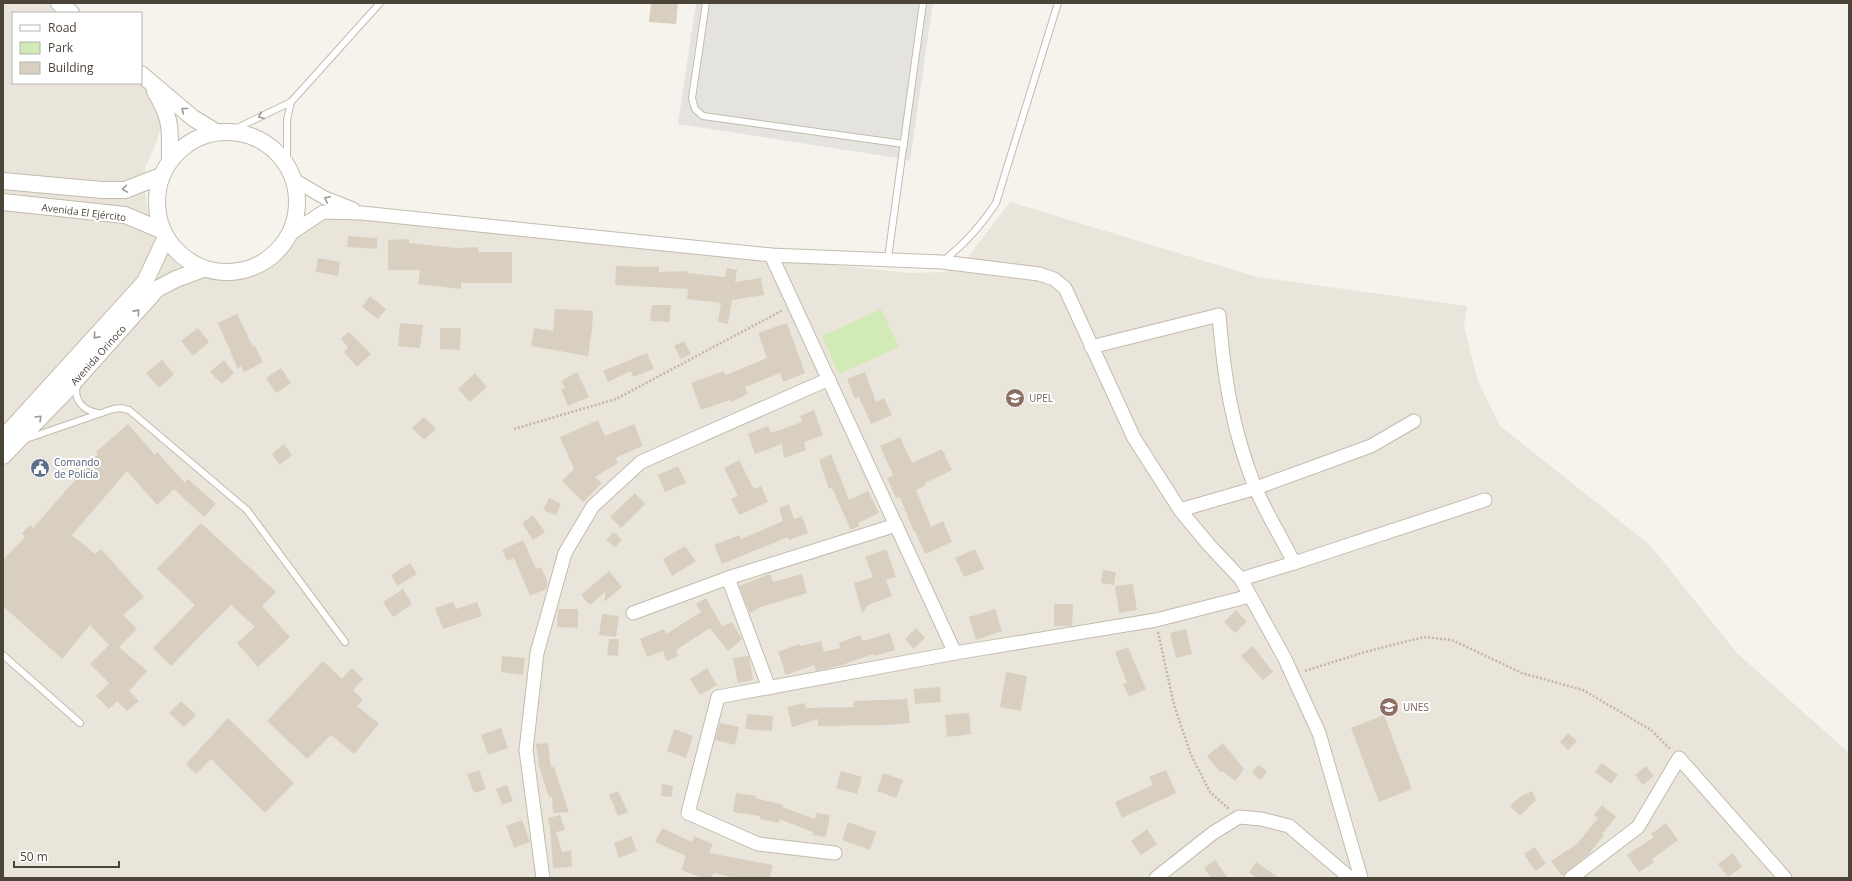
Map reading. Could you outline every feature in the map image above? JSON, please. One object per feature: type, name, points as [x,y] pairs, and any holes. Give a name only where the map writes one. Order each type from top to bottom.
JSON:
[{"type":"street","points":[[59,3],[70,12]]},
{"type":"street","points":[[145,78],[168,95],[178,106],[193,118],[223,132]]},
{"type":"street","points":[[145,78],[166,109],[170,122],[170,160]]},
{"type":"street","points":[[223,132],[247,134],[263,141],[276,152],[287,165],[294,180],[297,207],[290,234],[278,251],[262,263],[244,271],[223,273],[204,269],[182,256],[165,234],[158,218],[157,204],[161,176],[170,160],[183,147],[199,137],[223,132]]},
{"type":"street","points":[[3,181],[102,190],[125,190],[161,176]]},
{"type":"street","points":[[294,180],[325,198],[362,213]]},
{"type":"street","name":"Avenida El Ejército","points":[[3,202],[126,215],[165,234]]},
{"type":"street","points":[[290,234],[323,212],[362,213],[771,255],[888,258],[942,262],[1039,274],[1054,279],[1065,288],[1134,438],[1180,510],[1209,545],[1241,579],[1293,675],[1319,733],[1361,878]]},
{"type":"street","name":"Avenida Orinoco","points":[[3,456],[9,440],[145,282],[165,234]]},
{"type":"street","points":[[771,255],[955,652]]},
{"type":"street","name":"Avenida Orinoco","points":[[9,440],[79,376],[157,289],[176,278],[204,269]]},
{"type":"street","points":[[1091,347],[1219,315],[1224,374],[1235,425],[1256,488],[1294,563]]},
{"type":"street","points":[[543,878],[526,750],[537,653],[565,553],[593,506],[641,462],[829,379]]},
{"type":"street","points":[[1180,510],[1256,488],[1371,446],[1414,421]]},
{"type":"street","points":[[1241,579],[1485,500]]},
{"type":"street","points":[[633,613],[728,578],[896,525]]},
{"type":"street","points":[[728,578],[770,688]]},
{"type":"street","points":[[835,853],[758,844],[688,813],[718,697],[955,652],[1156,620],[1250,596]]},
{"type":"street","points":[[1571,878],[1638,827],[1679,758],[1785,878]]},
{"type":"street","points":[[1156,878],[1213,833],[1239,817],[1261,819],[1289,826],[1350,878]]},
{"type":"lane","points":[[223,132],[291,102],[380,3]]},
{"type":"lane","points":[[706,3],[692,98],[695,109],[703,116],[904,144]]},
{"type":"lane","points":[[888,258],[923,3]]},
{"type":"lane","points":[[942,262],[969,239],[983,224],[996,202],[1058,3]]},
{"type":"lane","points":[[287,165],[287,120],[291,102]]},
{"type":"lane","points":[[79,376],[76,391],[77,400],[87,411],[99,414]]},
{"type":"lane","points":[[9,440],[113,409],[121,408],[129,410],[247,510],[345,642]]},
{"type":"lane","points":[[3,655],[80,723]]},
{"type":"path","points":[[514,429],[616,399],[794,304]]},
{"type":"path","points":[[1156,620],[1174,705],[1190,754],[1210,792],[1239,817]]},
{"type":"path","points":[[1293,675],[1365,652],[1424,637],[1452,640],[1522,673],[1583,690],[1651,730],[1679,758]]},
{"type":"shaded area","points":[[3,3],[55,3],[65,12],[12,12],[12,84],[142,84],[142,78],[162,120],[157,141],[145,168],[145,193],[148,211],[162,238],[190,267],[203,276],[237,278],[258,272],[280,258],[307,227],[324,213],[911,273],[944,272],[965,261],[1010,202],[1257,277],[1467,306],[1464,327],[1478,381],[1500,426],[1649,544],[1737,653],[1849,753],[1849,878],[3,878]]},
{"type":"shaded area","points":[[696,3],[933,3],[910,160],[678,124]]},
{"type":"green space","points":[[881,309],[899,347],[839,374],[822,336]]},
{"type":"building","points":[[651,3],[678,3],[676,24],[649,22]]},
{"type":"building","points":[[348,236],[377,238],[377,249],[347,247]]},
{"type":"building","points":[[409,239],[409,243],[455,248],[478,247],[478,252],[512,252],[512,283],[461,283],[461,289],[418,284],[420,270],[388,270],[388,240]]},
{"type":"building","points":[[318,258],[340,262],[338,276],[316,272]]},
{"type":"building","points":[[616,266],[659,267],[659,272],[687,271],[687,273],[725,277],[727,268],[737,270],[735,282],[761,278],[764,295],[732,300],[728,324],[718,322],[721,303],[687,299],[688,289],[615,285]]},
{"type":"building","points":[[370,296],[386,309],[378,319],[362,307]]},
{"type":"building","points":[[652,305],[671,305],[669,322],[650,321]]},
{"type":"building","points":[[555,309],[593,311],[588,356],[531,346],[534,328],[553,331]]},
{"type":"building","points":[[237,314],[253,347],[255,346],[263,362],[244,372],[241,366],[238,369],[218,323]]},
{"type":"building","points":[[400,323],[423,325],[420,348],[398,346]]},
{"type":"building","points":[[787,323],[805,373],[783,382],[780,373],[745,387],[748,394],[731,402],[730,400],[701,410],[691,383],[723,371],[726,375],[767,358],[758,333]]},
{"type":"building","points":[[198,328],[209,342],[193,356],[181,341]]},
{"type":"building","points":[[440,328],[461,328],[460,350],[440,349]]},
{"type":"building","points":[[349,332],[371,354],[357,367],[344,352],[348,348],[341,338]]},
{"type":"building","points":[[684,341],[691,354],[681,359],[674,346]]},
{"type":"building","points":[[647,353],[654,369],[633,377],[631,371],[608,382],[603,371]]},
{"type":"building","points":[[162,360],[174,374],[159,388],[146,373]]},
{"type":"building","points":[[224,360],[234,373],[222,384],[210,372]]},
{"type":"building","points":[[281,368],[291,383],[276,393],[266,378]]},
{"type":"building","points":[[577,372],[589,397],[568,406],[561,389],[565,388],[561,381]]},
{"type":"building","points":[[865,372],[876,402],[884,398],[892,415],[871,424],[859,397],[855,399],[847,379]]},
{"type":"building","points":[[475,373],[487,387],[470,402],[458,389]]},
{"type":"building","points":[[814,410],[823,435],[804,442],[806,450],[784,458],[782,444],[755,454],[748,434],[768,426],[771,433],[802,422],[800,416]]},
{"type":"building","points":[[424,417],[436,429],[424,440],[412,428]]},
{"type":"building","points":[[598,420],[605,436],[634,424],[643,446],[615,458],[618,463],[595,477],[602,483],[583,502],[562,481],[574,469],[560,437]]},
{"type":"building","points":[[128,424],[155,455],[157,452],[185,483],[188,479],[216,504],[204,517],[174,489],[157,505],[127,471],[72,535],[95,554],[101,549],[144,597],[123,615],[137,629],[119,647],[147,671],[129,691],[139,701],[127,711],[117,701],[109,709],[96,696],[109,683],[90,664],[109,645],[90,625],[62,659],[3,606],[3,560],[25,537],[22,533],[30,525],[33,528],[98,454],[96,452]]},
{"type":"building","points":[[900,437],[912,463],[942,449],[952,470],[925,483],[926,485],[916,490],[931,527],[943,521],[952,542],[925,554],[915,531],[914,532],[900,497],[896,498],[887,478],[893,475],[880,446]]},
{"type":"building","points":[[284,444],[292,455],[280,465],[272,454]]},
{"type":"building","points":[[831,454],[849,500],[868,491],[879,513],[858,523],[859,526],[851,530],[832,488],[829,489],[819,460]]},
{"type":"building","points":[[739,460],[754,489],[761,486],[768,502],[739,515],[731,499],[738,496],[724,468]]},
{"type":"building","points":[[678,466],[686,483],[665,492],[658,475]]},
{"type":"building","points":[[635,493],[645,504],[621,528],[610,517]]},
{"type":"building","points":[[549,498],[561,504],[556,515],[543,510]]},
{"type":"building","points":[[789,504],[794,519],[802,516],[808,533],[789,540],[788,537],[722,564],[714,545],[739,535],[741,539],[783,521],[779,508]]},
{"type":"building","points":[[533,515],[545,532],[533,540],[522,523]]},
{"type":"building","points":[[201,523],[276,592],[262,606],[290,637],[258,667],[237,643],[255,627],[231,605],[171,666],[153,648],[195,605],[157,569]]},
{"type":"building","points":[[614,532],[622,540],[615,547],[606,540]]},
{"type":"building","points":[[523,540],[536,569],[541,567],[548,583],[546,589],[530,596],[514,558],[507,561],[502,550]]},
{"type":"building","points":[[685,546],[696,561],[672,576],[663,559]]},
{"type":"building","points":[[886,549],[896,577],[886,580],[892,596],[868,605],[862,613],[854,583],[873,577],[865,557]]},
{"type":"building","points":[[975,549],[984,569],[964,577],[955,558]]},
{"type":"building","points":[[410,563],[417,574],[397,586],[391,575]]},
{"type":"building","points":[[1103,570],[1116,572],[1114,585],[1101,583]]},
{"type":"building","points":[[609,571],[622,587],[604,602],[606,591],[590,605],[581,595]]},
{"type":"building","points":[[770,574],[773,582],[802,574],[807,593],[758,608],[750,613],[739,586]]},
{"type":"building","points":[[1133,584],[1137,610],[1119,613],[1115,586]]},
{"type":"building","points":[[403,589],[412,604],[393,617],[383,602]]},
{"type":"building","points":[[706,598],[722,626],[732,622],[742,639],[728,651],[710,628],[676,650],[678,656],[667,661],[663,651],[647,657],[640,639],[664,629],[666,634],[701,612],[696,604]]},
{"type":"building","points":[[453,602],[456,609],[477,602],[482,616],[443,629],[435,608]]},
{"type":"building","points":[[1054,604],[1073,604],[1072,626],[1054,626]]},
{"type":"building","points":[[558,609],[578,609],[578,628],[557,627]]},
{"type":"building","points":[[995,609],[1002,631],[976,640],[969,617]]},
{"type":"building","points":[[1236,610],[1247,622],[1235,633],[1224,622]]},
{"type":"building","points":[[602,614],[619,616],[616,637],[599,635]]},
{"type":"building","points":[[916,628],[925,638],[914,649],[905,639]]},
{"type":"building","points":[[1186,629],[1192,654],[1176,658],[1170,633]]},
{"type":"building","points":[[890,633],[895,650],[874,656],[873,654],[842,665],[816,671],[814,665],[786,675],[778,652],[799,644],[800,646],[821,641],[824,652],[840,648],[839,643],[860,635],[863,641]]},
{"type":"building","points":[[609,639],[619,639],[618,656],[607,655]]},
{"type":"building","points":[[1253,646],[1273,672],[1263,680],[1241,656]]},
{"type":"building","points":[[1128,647],[1146,689],[1129,697],[1123,684],[1127,683],[1115,652]]},
{"type":"building","points":[[502,656],[525,658],[523,675],[501,672]]},
{"type":"building","points":[[749,656],[753,680],[738,683],[733,658]]},
{"type":"building","points":[[323,661],[342,679],[352,668],[363,679],[353,690],[363,700],[357,706],[379,724],[354,754],[331,735],[307,759],[267,721]]},
{"type":"building","points":[[707,668],[717,685],[700,695],[690,679]]},
{"type":"building","points":[[1006,672],[1027,676],[1021,711],[1000,707]]},
{"type":"building","points":[[940,687],[941,702],[915,704],[914,689]]},
{"type":"building","points":[[907,699],[910,723],[887,725],[818,726],[818,719],[792,727],[787,707],[804,703],[806,708],[854,707],[854,701]]},
{"type":"building","points":[[181,701],[196,715],[184,727],[169,713]]},
{"type":"building","points":[[969,713],[971,734],[947,737],[945,715]]},
{"type":"building","points":[[747,714],[773,716],[772,731],[745,729]]},
{"type":"building","points":[[1384,715],[1412,789],[1379,802],[1351,728]]},
{"type":"building","points":[[228,718],[294,783],[265,813],[211,759],[196,774],[186,764]]},
{"type":"building","points":[[720,723],[739,727],[735,745],[715,740]]},
{"type":"building","points":[[501,728],[508,748],[488,755],[481,735]]},
{"type":"building","points":[[674,729],[693,736],[686,758],[667,751]]},
{"type":"building","points":[[1568,733],[1577,741],[1568,750],[1560,742]]},
{"type":"building","points":[[548,743],[551,767],[554,767],[569,812],[553,813],[552,797],[549,797],[539,766],[536,744]]},
{"type":"building","points":[[1223,743],[1244,769],[1235,781],[1222,771],[1220,772],[1207,756]]},
{"type":"building","points":[[1602,763],[1618,775],[1611,784],[1595,772]]},
{"type":"building","points":[[1258,765],[1267,771],[1261,780],[1252,773]]},
{"type":"building","points":[[1646,766],[1654,776],[1643,785],[1635,775]]},
{"type":"building","points":[[479,770],[486,789],[474,793],[467,774]]},
{"type":"building","points":[[1166,770],[1176,793],[1122,818],[1115,802],[1153,785],[1149,777]]},
{"type":"building","points":[[841,771],[862,777],[857,794],[836,788]]},
{"type":"building","points":[[883,773],[903,780],[896,798],[877,791]]},
{"type":"building","points":[[662,784],[673,786],[672,797],[661,796]]},
{"type":"building","points":[[507,785],[513,801],[502,805],[496,789]]},
{"type":"building","points":[[618,791],[628,812],[618,816],[609,795]]},
{"type":"building","points":[[1532,791],[1536,800],[1520,816],[1510,806],[1521,796]]},
{"type":"building","points":[[736,793],[756,796],[755,798],[783,805],[782,807],[815,819],[816,813],[830,815],[826,837],[812,835],[813,832],[779,819],[779,823],[760,819],[760,816],[733,812]]},
{"type":"building","points":[[1602,805],[1616,817],[1588,855],[1562,876],[1551,861],[1577,844],[1598,818],[1594,815]]},
{"type":"building","points":[[560,815],[565,830],[556,832],[562,852],[571,851],[572,867],[553,868],[548,818]]},
{"type":"building","points":[[522,820],[530,842],[514,848],[506,826]]},
{"type":"building","points":[[848,822],[876,832],[870,850],[842,840]]},
{"type":"building","points":[[1666,823],[1678,840],[1652,859],[1654,862],[1639,872],[1627,855],[1654,837],[1651,834]]},
{"type":"building","points":[[662,828],[692,842],[694,836],[713,844],[709,853],[773,865],[770,878],[736,878],[714,873],[711,878],[702,878],[681,870],[686,856],[655,842]]},
{"type":"building","points":[[1147,829],[1157,844],[1141,855],[1131,841]]},
{"type":"building","points":[[631,836],[637,851],[619,858],[614,843]]},
{"type":"building","points":[[1535,847],[1546,864],[1535,871],[1524,854]]},
{"type":"building","points":[[1733,853],[1742,867],[1728,877],[1718,864]]},
{"type":"building","points":[[1215,860],[1228,878],[1211,878],[1204,868]]},
{"type":"building","points":[[1256,862],[1279,878],[1257,878],[1249,873]]},
{"type":"place","name":"UPEL","points":[[1015,398]]},
{"type":"place","name":"Comando de Policía","points":[[40,468]]},
{"type":"place","name":"UNES","points":[[1389,707]]}]
